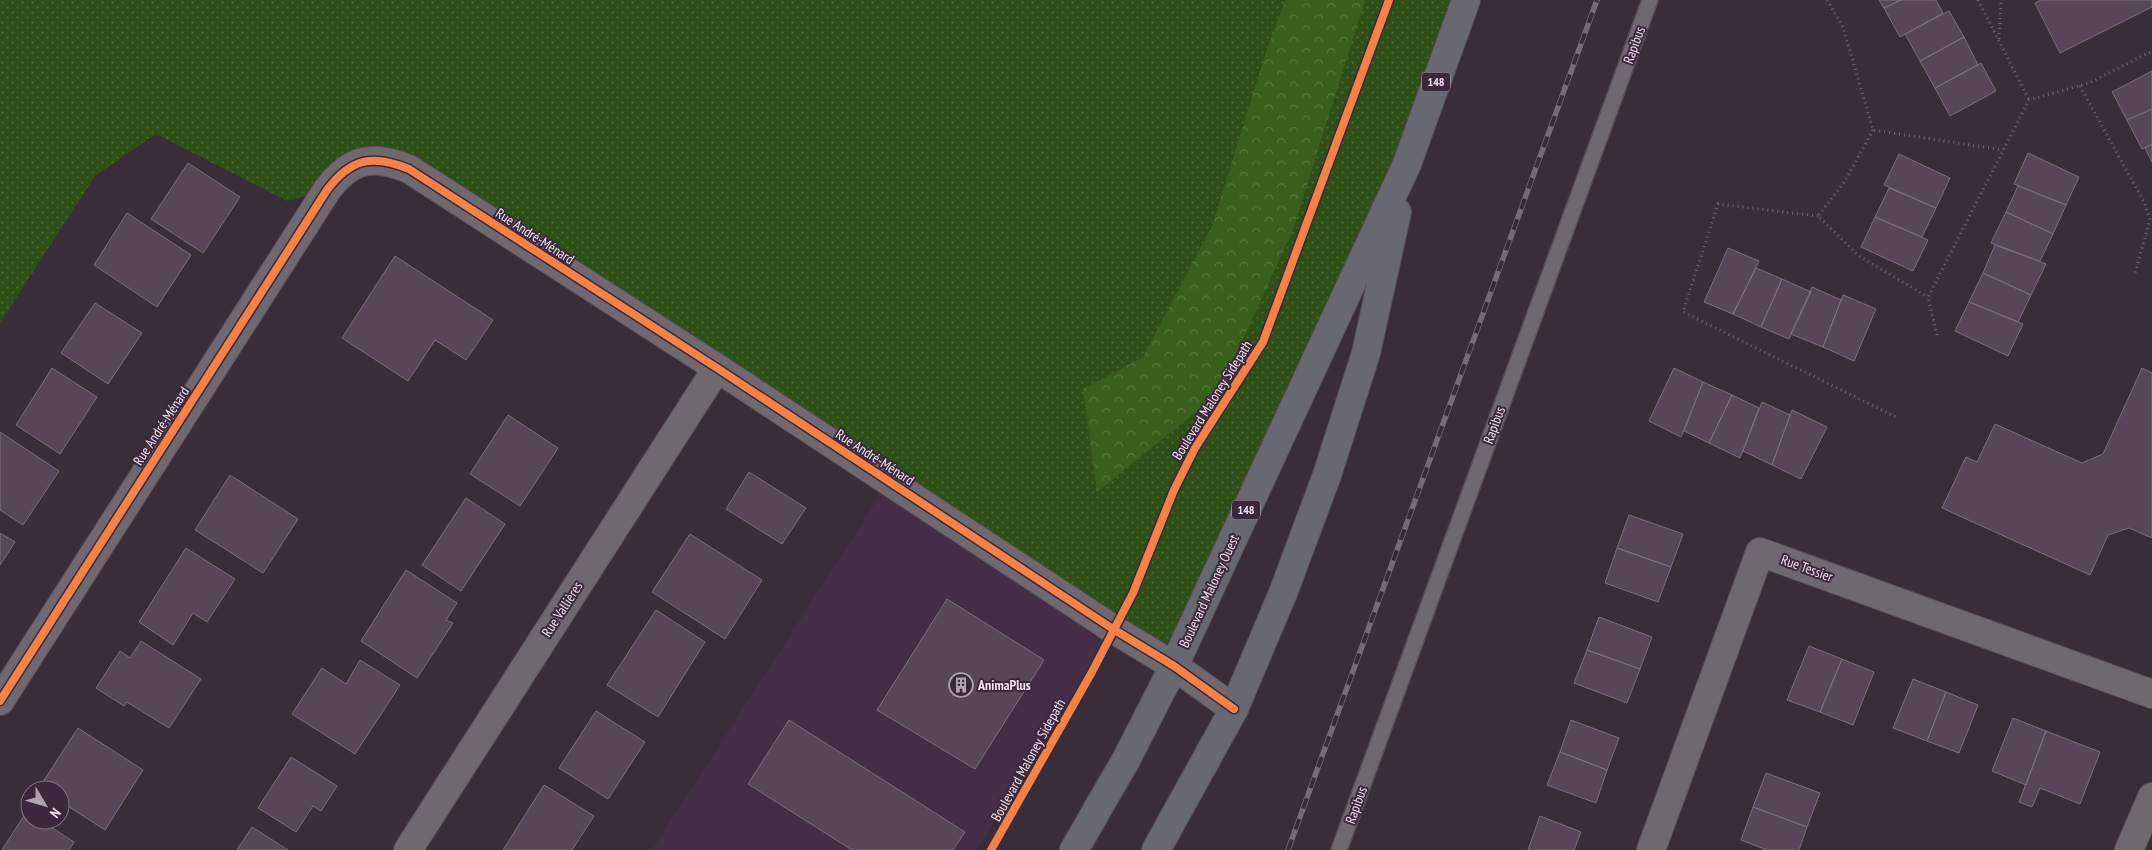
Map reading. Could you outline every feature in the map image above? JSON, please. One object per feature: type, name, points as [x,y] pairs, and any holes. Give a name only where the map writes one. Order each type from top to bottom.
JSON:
[{"type":"main road","name":"Boulevard Maloney Ouest","points":[[1074,850],[1128,758],[1174,666],[1407,164],[1466,0]]},
{"type":"main road","name":"Boulevard Maloney Ouest","points":[[1156,850],[1234,709],[1256,661],[1287,584],[1326,475],[1366,353],[1407,164]]},
{"type":"street","name":"Rue André-Ménard","points":[[0,701],[327,190],[338,175],[354,165],[371,160],[388,161],[409,169],[717,368],[1113,629],[1174,666],[1234,709]]},
{"type":"street","name":"Rue Vallières","points":[[408,850],[717,368]]},
{"type":"street","name":"Rue Tessier","points":[[1651,850],[1760,552],[2152,694]]},
{"type":"street","points":[[2129,850],[2152,797]]},
{"type":"lane","name":"Rapibus","points":[[1339,850],[1650,0]]},
{"type":"path","points":[[1818,216],[1845,181],[1873,130],[1843,28],[1827,0]]},
{"type":"path","points":[[1978,0],[2029,100]]},
{"type":"path","points":[[1999,42],[2001,0]]},
{"type":"path","points":[[1937,335],[1928,297],[2029,100],[2089,83],[2152,52]]},
{"type":"path","points":[[2080,86],[2144,202],[2150,219],[2135,274]]},
{"type":"path","points":[[1873,130],[2003,150]]},
{"type":"path","points":[[1898,418],[1683,312],[1718,204],[1818,216],[1859,256],[1928,297]]},
{"type":"shaded area","points":[[889,481],[1113,629],[977,850],[652,850]]},
{"type":"green space","points":[[0,0],[1466,0],[1174,666],[388,161],[327,190],[287,201],[156,134],[95,176],[0,323]]},
{"type":"green space","points":[[1285,0],[1365,0],[1293,230],[1218,394],[1097,492],[1083,389],[1143,357],[1212,226],[1265,55]]},
{"type":"building","points":[[1879,0],[1901,0],[1884,8]]},
{"type":"building","points":[[1901,0],[1936,0],[1943,13],[1900,37],[1884,8]]},
{"type":"building","points":[[2041,0],[2152,0],[2152,7],[2060,53],[2035,3]]},
{"type":"building","points":[[1949,11],[1964,37],[1920,61],[1905,34]]},
{"type":"building","points":[[1964,37],[1978,65],[1935,88],[1920,61]]},
{"type":"building","points":[[1981,63],[1996,91],[1950,116],[1935,88]]},
{"type":"building","points":[[2152,71],[2152,109],[2127,120],[2112,92]]},
{"type":"building","points":[[2152,109],[2152,144],[2142,149],[2127,120]]},
{"type":"building","points":[[2152,144],[2152,162],[2145,148]]},
{"type":"building","points":[[2028,153],[2079,177],[2066,205],[2014,184]]},
{"type":"building","points":[[1899,154],[1950,178],[1936,208],[1884,185]]},
{"type":"building","points":[[188,163],[240,197],[203,253],[151,219]]},
{"type":"building","points":[[2018,186],[2066,205],[2053,234],[2006,212]]},
{"type":"building","points":[[1889,188],[1936,208],[1922,237],[1875,217]]},
{"type":"building","points":[[2006,212],[2053,234],[2040,261],[1991,243]]},
{"type":"building","points":[[127,213],[191,255],[157,307],[94,265]]},
{"type":"building","points":[[1875,217],[1928,240],[1913,271],[1861,247]]},
{"type":"building","points":[[1995,245],[2046,264],[2031,295],[1983,273]]},
{"type":"building","points":[[1728,248],[1759,261],[1733,314],[1704,302]]},
{"type":"building","points":[[395,256],[493,320],[466,360],[435,340],[408,381],[342,338]]},
{"type":"building","points":[[1756,268],[1782,279],[1761,327],[1733,314]]},
{"type":"building","points":[[1983,273],[2031,295],[2018,322],[1969,302]]},
{"type":"building","points":[[1782,279],[1811,292],[1789,339],[1761,327]]},
{"type":"building","points":[[1812,287],[1841,300],[1823,347],[1791,334]]},
{"type":"building","points":[[1843,295],[1876,309],[1854,361],[1823,347]]},
{"type":"building","points":[[1969,302],[2023,324],[2008,356],[1955,331]]},
{"type":"building","points":[[95,303],[142,333],[108,384],[61,353]]},
{"type":"building","points":[[52,368],[97,397],[60,454],[16,425]]},
{"type":"building","points":[[1674,368],[1703,382],[1681,437],[1649,421]]},
{"type":"building","points":[[2142,368],[2152,373],[2152,538],[2129,528],[2108,535],[2090,575],[1942,508],[1966,457],[1977,462],[1995,424],[2082,463],[2103,454]]},
{"type":"building","points":[[1703,382],[1732,395],[1709,443],[1684,431]]},
{"type":"building","points":[[1732,395],[1759,408],[1740,458],[1709,443]]},
{"type":"building","points":[[1762,402],[1790,415],[1772,465],[1743,451]]},
{"type":"building","points":[[1792,410],[1827,427],[1801,479],[1772,465]]},
{"type":"building","points":[[508,415],[558,448],[520,506],[470,474]]},
{"type":"building","points":[[0,432],[59,471],[23,525],[0,510]]},
{"type":"building","points":[[749,472],[806,508],[782,544],[726,509]]},
{"type":"building","points":[[230,475],[298,519],[263,573],[195,530]]},
{"type":"building","points":[[466,498],[505,524],[461,591],[422,565]]},
{"type":"building","points":[[1629,515],[1683,534],[1671,567],[1617,548]]},
{"type":"building","points":[[0,533],[15,542],[0,565]]},
{"type":"building","points":[[690,534],[762,580],[725,639],[652,592]]},
{"type":"building","points":[[186,548],[235,579],[207,622],[193,613],[173,645],[139,622]]},
{"type":"building","points":[[1617,548],[1671,567],[1658,602],[1605,583]]},
{"type":"building","points":[[406,570],[457,603],[446,620],[453,623],[417,678],[361,641]]},
{"type":"building","name":"AnimaPlus","points":[[947,599],[1044,660],[975,769],[877,710]]},
{"type":"building","points":[[656,610],[705,642],[658,717],[607,685]]},
{"type":"building","points":[[1599,617],[1652,637],[1640,669],[1587,650]]},
{"type":"building","points":[[141,641],[201,679],[169,728],[127,702],[124,706],[96,688],[120,651],[130,658]]},
{"type":"building","points":[[1809,646],[1842,659],[1820,712],[1787,700]]},
{"type":"building","points":[[1587,650],[1640,669],[1627,703],[1574,683]]},
{"type":"building","points":[[1842,659],[1874,672],[1853,725],[1820,712]]},
{"type":"building","points":[[360,660],[400,685],[355,754],[292,714],[322,668],[346,684]]},
{"type":"building","points":[[1913,679],[1946,692],[1927,741],[1893,728]]},
{"type":"building","points":[[1946,692],[1978,705],[1959,753],[1927,741]]},
{"type":"building","points":[[596,711],[645,742],[608,799],[559,768]]},
{"type":"building","points":[[2013,718],[2046,731],[2026,785],[1992,771]]},
{"type":"building","points":[[789,720],[965,832],[953,850],[852,850],[748,784]]},
{"type":"building","points":[[1571,720],[1619,738],[1607,770],[1560,752]]},
{"type":"building","points":[[78,728],[143,770],[105,830],[70,807],[70,780],[44,780]]},
{"type":"building","points":[[2046,731],[2100,752],[2080,804],[2040,788],[2032,807],[2019,802]]},
{"type":"building","points":[[1560,752],[1607,770],[1596,803],[1547,785]]},
{"type":"building","points":[[291,757],[337,786],[321,811],[313,806],[296,832],[258,808]]},
{"type":"building","points":[[1766,773],[1820,793],[1807,827],[1753,807]]},
{"type":"building","points":[[544,785],[594,816],[572,850],[503,850]]},
{"type":"building","points":[[1753,807],[1807,827],[1799,850],[1767,850],[1741,840]]},
{"type":"building","points":[[1540,816],[1581,832],[1574,850],[1528,850]]},
{"type":"building","points":[[20,822],[20,830],[55,830],[74,842],[69,850],[2,850]]},
{"type":"building","points":[[252,827],[288,850],[237,850]]},
{"type":"railway","points":[[1288,850],[1597,0]]},
{"type":"cycle path","name":"Boulevard Maloney Sidepath","points":[[991,850],[1092,672],[1133,593],[1174,490],[1195,448],[1263,342],[1389,0]]},
{"type":"cycle path","points":[[0,701],[327,190],[336,179],[354,165],[363,162],[384,161],[409,169],[717,368],[1113,629],[1174,666],[1234,709]]},
{"type":"place","name":"AnimaPlus","points":[[961,685]]}]
